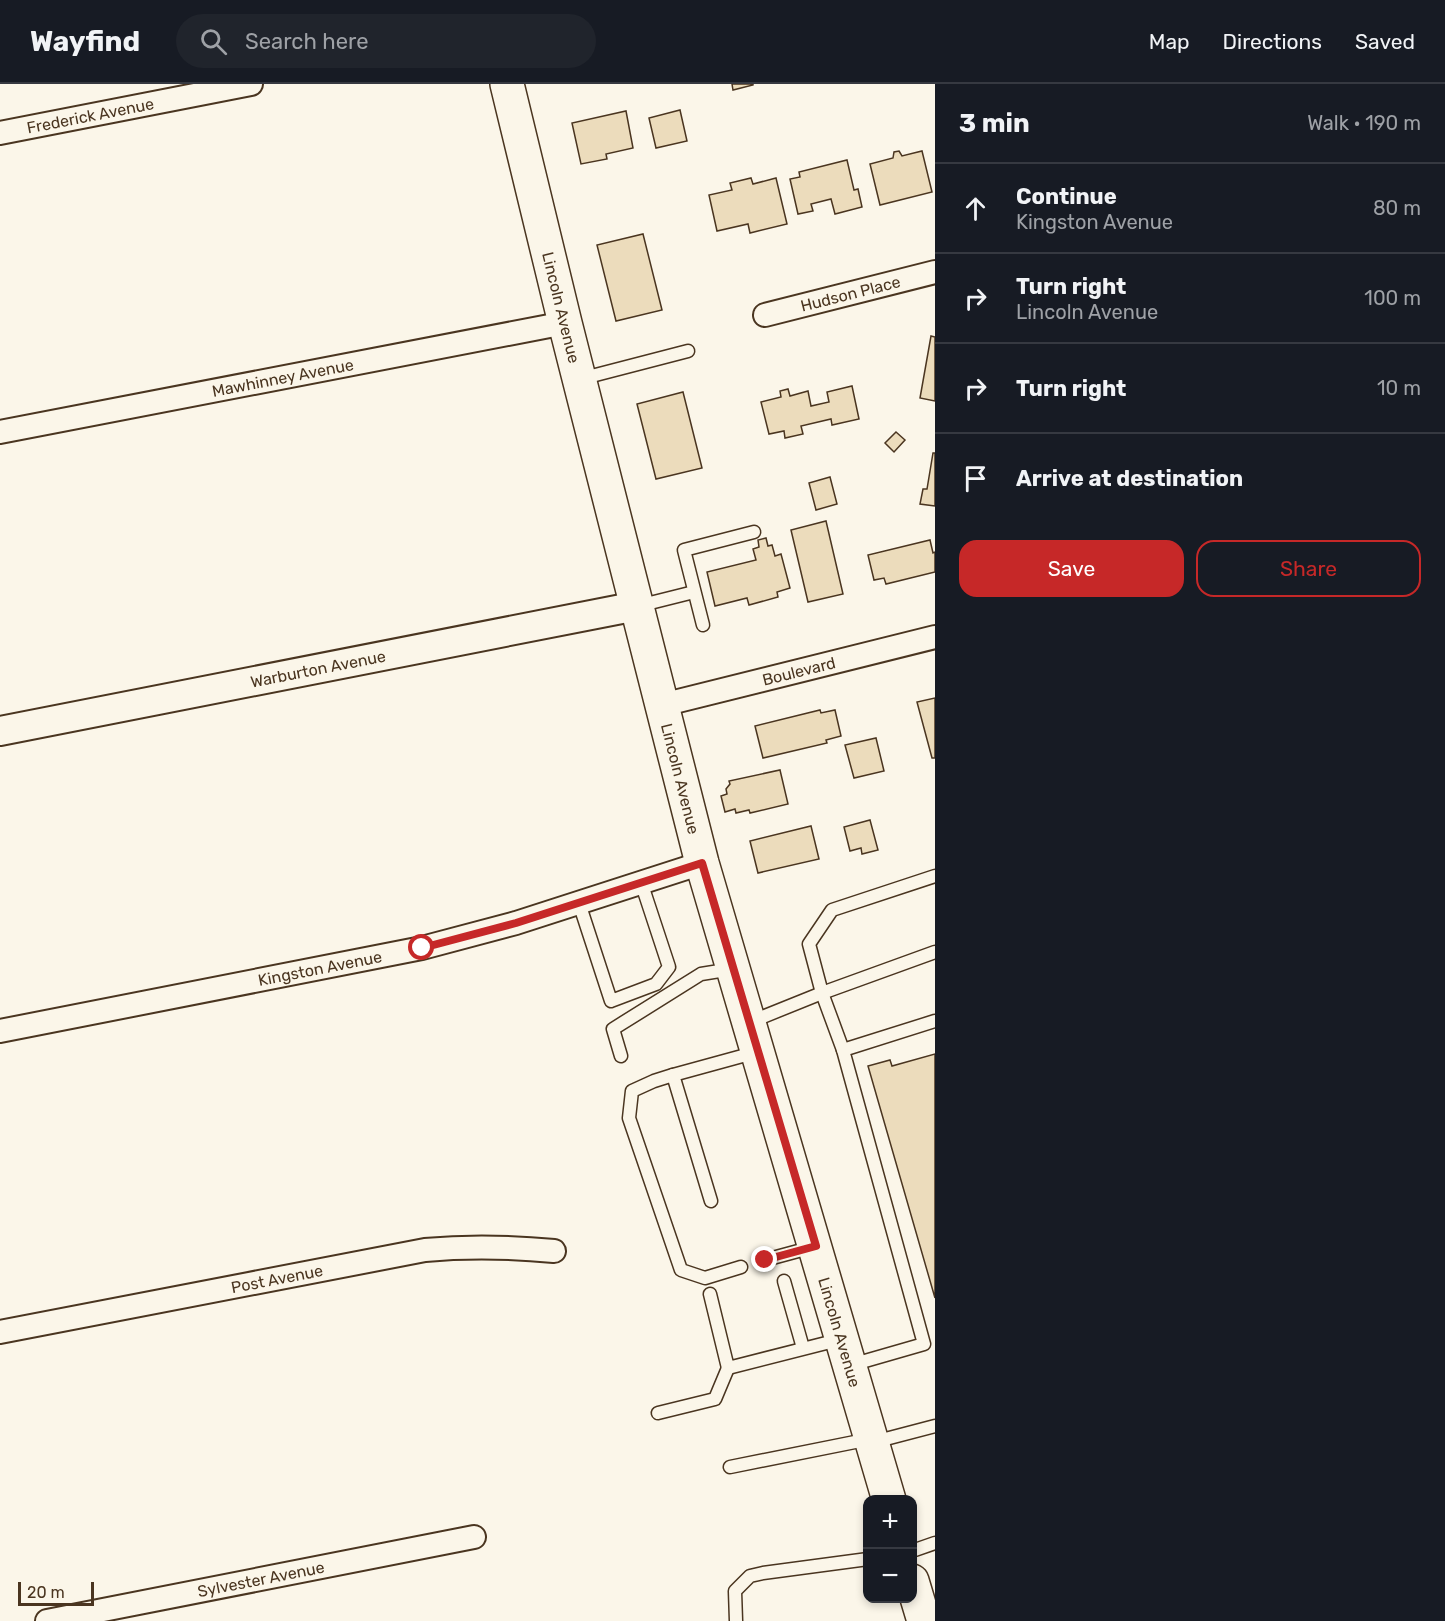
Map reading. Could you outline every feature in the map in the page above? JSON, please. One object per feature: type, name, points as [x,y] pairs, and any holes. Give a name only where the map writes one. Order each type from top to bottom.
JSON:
[{"type":"main road","name":"Lincoln Avenue","points":[[507,84],[702,863],[888,1495]]},
{"type":"main road","points":[[917,1598],[924,1621]]},
{"type":"street","name":"Frederick Avenue","points":[[0,133],[251,84]]},
{"type":"street","name":"Hudson Place","points":[[765,315],[935,272]]},
{"type":"street","name":"Mawhinney Avenue","points":[[0,432],[565,323]]},
{"type":"street","name":"Warburton Avenue","points":[[0,731],[637,606]]},
{"type":"street","name":"Boulevard","points":[[662,705],[935,637]]},
{"type":"street","name":"Kingston Avenue","points":[[0,1031],[469,937],[702,863]]},
{"type":"street","name":"Post Avenue","points":[[0,1332],[425,1250],[466,1246],[554,1251]]},
{"type":"street","name":"Sylvester Avenue","points":[[47,1621],[474,1537]]},
{"type":"lane","points":[[579,379],[688,351]]},
{"type":"lane","points":[[703,625],[684,550],[754,532]]},
{"type":"lane","points":[[637,606],[694,592]]},
{"type":"lane","points":[[728,1368],[803,1348],[847,1352],[930,1343],[809,944],[832,910],[935,876]]},
{"type":"lane","points":[[579,903],[611,1001],[656,984],[669,967],[642,882]]},
{"type":"lane","points":[[741,1267],[705,1278],[681,1270],[629,1118],[632,1091],[673,1075],[753,1037],[822,993],[935,952]]},
{"type":"lane","points":[[621,1056],[612,1029],[701,974],[733,969]]},
{"type":"lane","points":[[843,1050],[935,1021]]},
{"type":"lane","points":[[673,1075],[711,1201]]},
{"type":"lane","points":[[765,1260],[816,1246]]},
{"type":"lane","points":[[784,1281],[803,1348]]},
{"type":"lane","points":[[658,1413],[715,1399],[728,1368],[710,1294]]},
{"type":"lane","points":[[730,1467],[873,1441],[935,1426]]},
{"type":"lane","points":[[917,1549],[935,1543]]},
{"type":"lane","points":[[736,1621],[735,1591],[750,1576],[863,1560]]},
{"type":"building","points":[[732,84],[753,84],[753,85],[733,90]]},
{"type":"building","points":[[680,110],[687,141],[656,148],[649,118]]},
{"type":"building","points":[[626,111],[633,148],[606,154],[607,159],[581,164],[572,123]]},
{"type":"building","points":[[899,151],[902,156],[922,151],[932,192],[880,205],[870,164],[893,158],[894,152]]},
{"type":"building","points":[[847,160],[854,190],[858,189],[862,207],[835,214],[831,199],[811,204],[813,211],[798,214],[790,179],[800,177],[799,172]]},
{"type":"building","points":[[751,178],[753,184],[776,178],[787,224],[750,233],[748,224],[717,231],[709,195],[732,190],[730,183]]},
{"type":"building","points":[[643,234],[662,310],[616,321],[597,245]]},
{"type":"building","points":[[931,336],[935,337],[935,401],[920,398]]},
{"type":"building","points":[[852,386],[859,419],[832,425],[831,419],[801,426],[803,434],[785,438],[784,431],[769,434],[761,402],[781,397],[780,391],[788,389],[790,396],[808,391],[811,406],[829,402],[827,392]]},
{"type":"building","points":[[683,392],[702,468],[656,479],[637,404]]},
{"type":"building","points":[[896,432],[905,440],[894,452],[885,443]]},
{"type":"building","points":[[933,453],[935,453],[935,506],[920,504],[923,489],[927,489]]},
{"type":"building","points":[[830,477],[837,504],[816,510],[809,483]]},
{"type":"building","points":[[826,521],[843,594],[808,602],[791,530]]},
{"type":"building","points":[[766,538],[768,546],[772,545],[775,556],[781,554],[790,588],[777,592],[778,597],[749,605],[747,598],[715,606],[707,572],[756,560],[753,549],[759,547],[758,540]]},
{"type":"building","points":[[930,540],[933,553],[935,552],[935,572],[886,584],[884,578],[874,580],[868,555]]},
{"type":"building","points":[[935,698],[935,758],[932,758],[917,702]]},
{"type":"building","points":[[820,710],[821,713],[835,710],[841,736],[826,740],[827,743],[763,758],[755,726]]},
{"type":"building","points":[[876,738],[884,771],[854,778],[845,745]]},
{"type":"building","points":[[780,770],[788,804],[750,813],[749,810],[736,813],[735,809],[725,812],[721,796],[727,794],[729,781]]},
{"type":"building","points":[[870,820],[878,850],[862,854],[861,848],[850,851],[844,827]]},
{"type":"building","points":[[811,826],[819,859],[758,873],[750,841]]},
{"type":"building","points":[[935,1054],[935,1298],[868,1066],[890,1060],[892,1066]]},
{"type":"route","points":[[422,948],[516,923],[702,863],[816,1246],[765,1260]]}]
